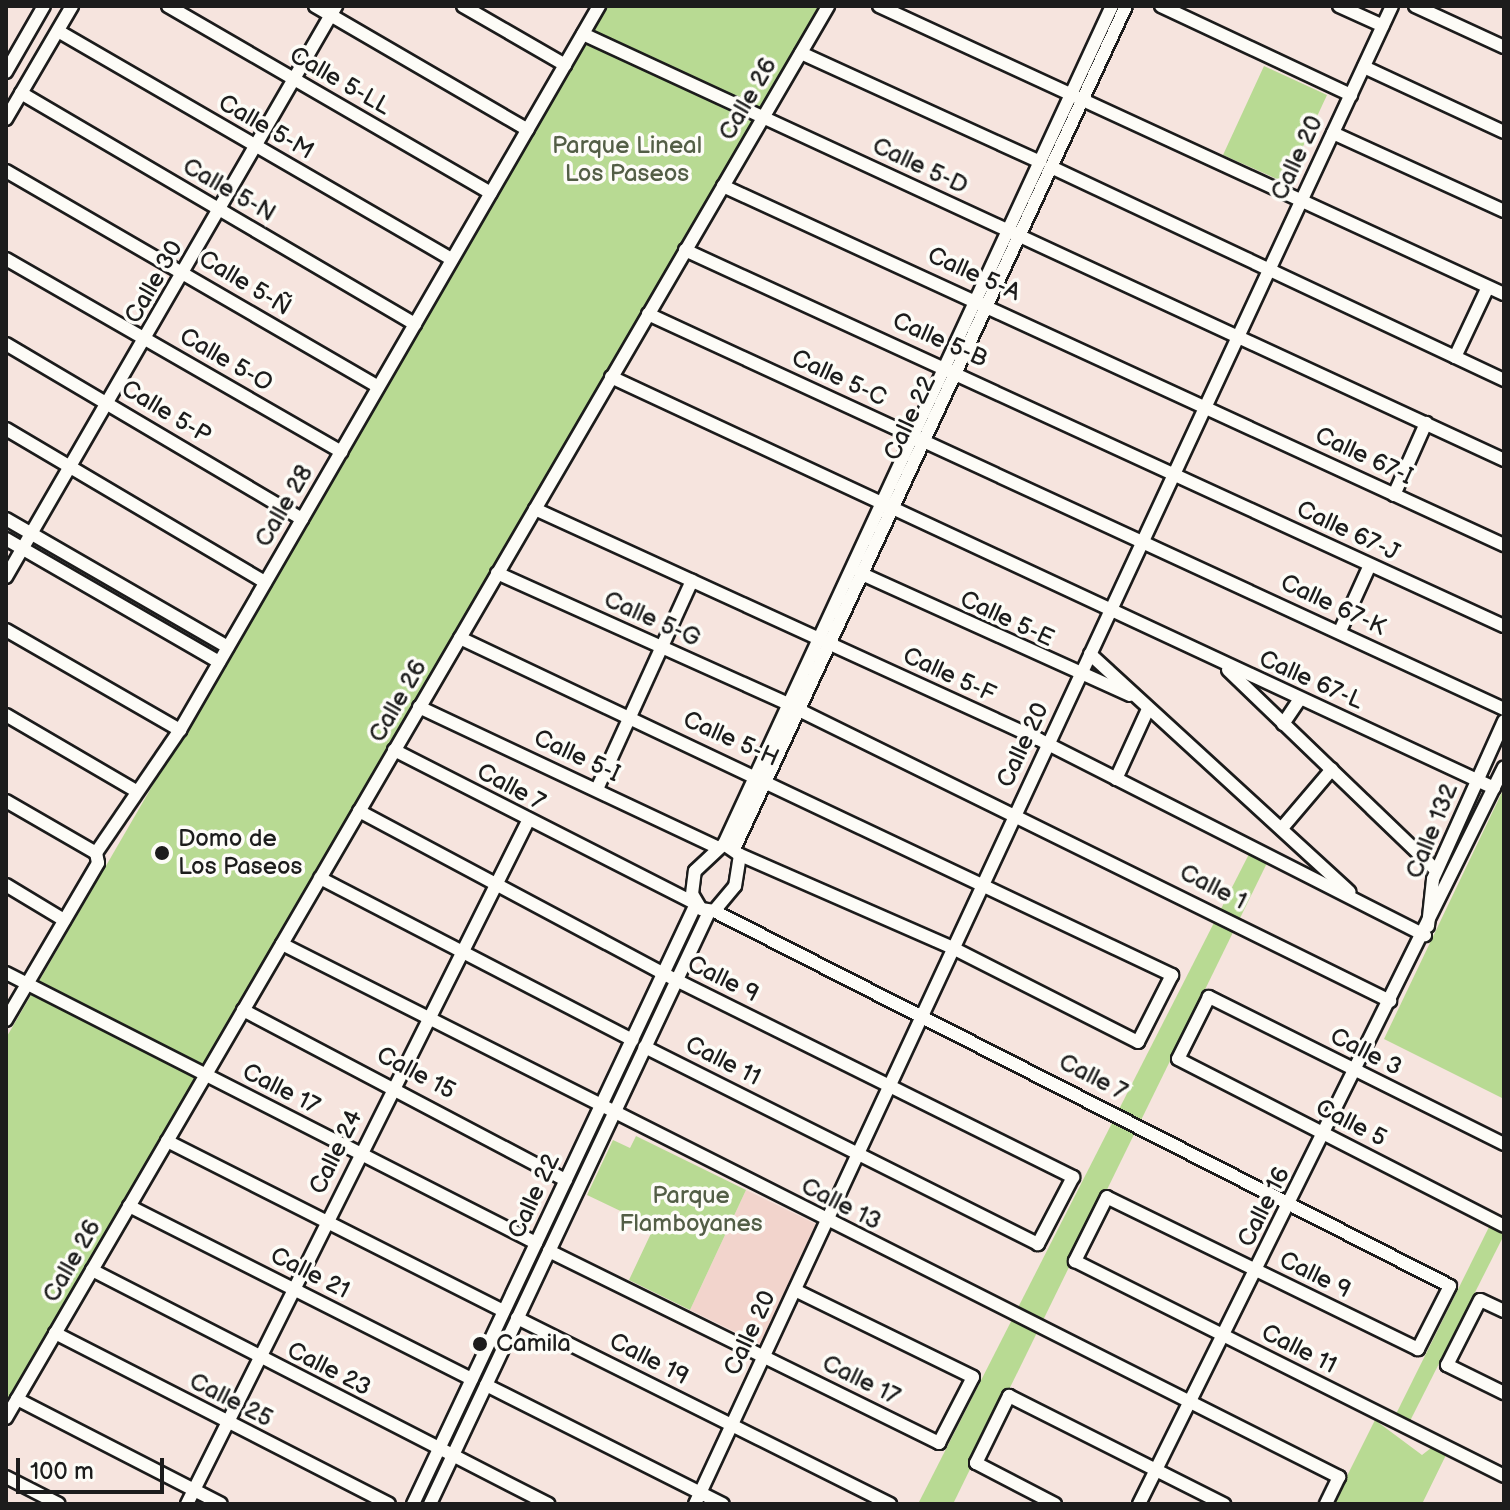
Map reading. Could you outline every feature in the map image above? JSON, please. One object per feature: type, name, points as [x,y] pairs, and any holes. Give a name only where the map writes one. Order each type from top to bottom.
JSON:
[{"type":"street","points":[[6,72],[44,6]]},
{"type":"street","points":[[6,119],[72,6]]},
{"type":"street","name":"Calle 5-LL","points":[[168,6],[491,193]]},
{"type":"street","points":[[315,6],[333,10],[528,130]]},
{"type":"street","points":[[463,6],[565,65]]},
{"type":"street","name":"Calle 28","points":[[6,1020],[98,863],[96,853],[136,791],[144,790],[180,730],[599,6]]},
{"type":"street","name":"Calle 26","points":[[6,1418],[828,6]]},
{"type":"street","points":[[879,6],[1504,294]]},
{"type":"street","name":"Calle 22","points":[[1077,97],[1112,6]]},
{"type":"street","name":"Calle 22","points":[[413,1504],[695,905],[695,871],[728,848],[1045,164],[1126,6]]},
{"type":"street","points":[[1161,6],[1351,95]]},
{"type":"street","points":[[1339,6],[1383,26]]},
{"type":"street","name":"Calle 20","points":[[698,1498],[1392,6]]},
{"type":"street","points":[[1415,6],[1504,47]]},
{"type":"street","name":"Calle 30","points":[[6,577],[258,148],[333,10]]},
{"type":"street","name":"Calle 5-M","points":[[58,31],[452,259]]},
{"type":"street","name":"Calle 5-D","points":[[583,34],[1504,460]]},
{"type":"street","points":[[801,53],[1504,380]]},
{"type":"street","points":[[1364,67],[1504,132]]},
{"type":"street","name":"Calle 5-N","points":[[21,93],[415,324]]},
{"type":"street","points":[[1333,133],[1504,211]]},
{"type":"street","name":"Calle 5-Ñ","points":[[6,171],[378,387]]},
{"type":"street","name":"Calle 5-A","points":[[723,186],[982,301],[1206,406]]},
{"type":"street","name":"Calle 5-B","points":[[685,250],[951,368],[1174,474]]},
{"type":"street","name":"Calle 5-O","points":[[6,259],[341,452]]},
{"type":"street","points":[[1455,357],[1488,287]]},
{"type":"street","name":"Calle 5-C","points":[[648,314],[1143,541]]},
{"type":"street","name":"Calle 5-P","points":[[6,344],[302,519]]},
{"type":"street","points":[[611,377],[1110,612]]},
{"type":"street","name":"Calle 67-I","points":[[1206,406],[1504,545]]},
{"type":"street","points":[[1394,495],[1426,423]]},
{"type":"street","points":[[6,429],[265,582]]},
{"type":"street","name":"Calle 67-J","points":[[1174,474],[1504,626]]},
{"type":"street","name":"Calle 22","points":[[824,642],[862,574],[887,506]]},
{"type":"street","name":"Calle 5-F","points":[[535,509],[1048,745],[1426,932]]},
{"type":"street","points":[[6,519],[228,647]]},
{"type":"street","points":[[6,539],[219,662]]},
{"type":"street","name":"Calle 67-K","points":[[1143,541],[1504,709]]},
{"type":"street","points":[[1340,631],[1370,565]]},
{"type":"street","name":"Calle 5-G","points":[[497,573],[794,707],[1016,813]]},
{"type":"street","name":"Calle 5-E","points":[[862,574],[1080,677],[1136,698]]},
{"type":"street","points":[[597,789],[692,581]]},
{"type":"street","name":"Calle 67-L","points":[[1110,612],[1494,788]]},
{"type":"street","points":[[6,630],[180,730]]},
{"type":"street","name":"Calle 5-H","points":[[460,638],[984,882]]},
{"type":"street","name":"Calle 5-E","points":[[1090,654],[1355,897]]},
{"type":"street","points":[[1221,664],[1436,870]]},
{"type":"street","points":[[1283,724],[1300,699]]},
{"type":"street","name":"Calle 5-I","points":[[419,707],[953,948]]},
{"type":"street","points":[[1116,779],[1148,709]]},
{"type":"street","points":[[6,715],[136,791]]},
{"type":"street","name":"Calle 132","points":[[1426,932],[1436,870],[1504,721]]},
{"type":"street","name":"Calle 7","points":[[394,750],[528,821],[1291,1202],[1450,1286],[1418,1349]]},
{"type":"street","name":"Calle 132","points":[[1426,932],[1504,767]]},
{"type":"street","points":[[1282,828],[1332,769]]},
{"type":"street","points":[[6,801],[96,853]]},
{"type":"street","name":"Calle 9","points":[[359,811],[664,974],[1073,1177],[1038,1244]]},
{"type":"street","name":"Calle 1","points":[[1016,813],[1390,1001]]},
{"type":"street","name":"Calle 24","points":[[187,1504],[225,1422],[528,821]]},
{"type":"street","name":"Calle 22","points":[[430,1504],[676,980],[711,912],[735,886],[728,848]]},
{"type":"street","points":[[320,878],[632,1040]]},
{"type":"street","points":[[953,948],[1138,1042],[1172,975],[984,882]]},
{"type":"street","points":[[6,885],[64,920]]},
{"type":"street","name":"Calle 16","points":[[1139,1504],[1426,932]]},
{"type":"street","name":"Calle 13","points":[[282,944],[1339,1477],[1326,1504]]},
{"type":"street","name":"Calle 17","points":[[6,973],[536,1243]]},
{"type":"street","name":"Calle 3","points":[[1178,1059],[1209,997],[1504,1144]]},
{"type":"street","name":"Calle 15","points":[[243,1010],[394,1085],[566,1180]]},
{"type":"street","name":"Calle 11","points":[[645,1047],[1038,1244]]},
{"type":"street","name":"Calle 5","points":[[1178,1059],[1501,1224]]},
{"type":"street","points":[[167,1141],[504,1311]]},
{"type":"street","name":"Calle 9","points":[[1075,1261],[1107,1197],[1418,1349]]},
{"type":"street","name":"Calle 21","points":[[129,1206],[472,1379]]},
{"type":"street","points":[[1501,1224],[1504,1210]]},
{"type":"street","name":"Calle 17","points":[[549,1251],[939,1443],[973,1377],[795,1290]]},
{"type":"street","name":"Calle 11","points":[[1075,1261],[1504,1476]]},
{"type":"street","name":"Calle 23","points":[[92,1270],[452,1458],[548,1504]]},
{"type":"street","points":[[1504,1311],[1480,1300],[1447,1365],[1504,1393]]},
{"type":"street","name":"Calle 19","points":[[517,1318],[890,1504]]},
{"type":"street","name":"Calle 25","points":[[55,1333],[389,1504]]},
{"type":"street","points":[[486,1385],[698,1498],[723,1504]]},
{"type":"street","points":[[1055,1504],[976,1463],[1009,1396],[1224,1504]]},
{"type":"street","points":[[17,1399],[221,1504]]},
{"type":"street","points":[[6,1477],[59,1504]]},
{"type":"shaded area","points":[[746,1190],[816,1224],[760,1344],[690,1310]]},
{"type":"green space","name":"Parque Lineal Los Paseos","points":[[605,6],[822,6],[419,707],[6,1404],[6,1038]]},
{"type":"green space","points":[[1264,66],[1327,95],[1286,183],[1223,155]]},
{"type":"green space","points":[[1504,788],[1504,1099],[1384,1039]]},
{"type":"green space","points":[[1249,854],[1267,863],[953,1504],[918,1504]]},
{"type":"green space","name":"Parque Flamboyanes","points":[[636,1136],[746,1190],[690,1310],[629,1280],[654,1227],[587,1195],[613,1140],[630,1148]]},
{"type":"green space","points":[[1490,1225],[1504,1235],[1410,1421],[1396,1414]]},
{"type":"green space","points":[[1375,1420],[1422,1455],[1431,1448],[1446,1455],[1422,1504],[1333,1504]]},
{"type":"place","name":"Domo de Los Paseos","points":[[162,853]]},
{"type":"place","name":"Camila","points":[[480,1344]]}]
